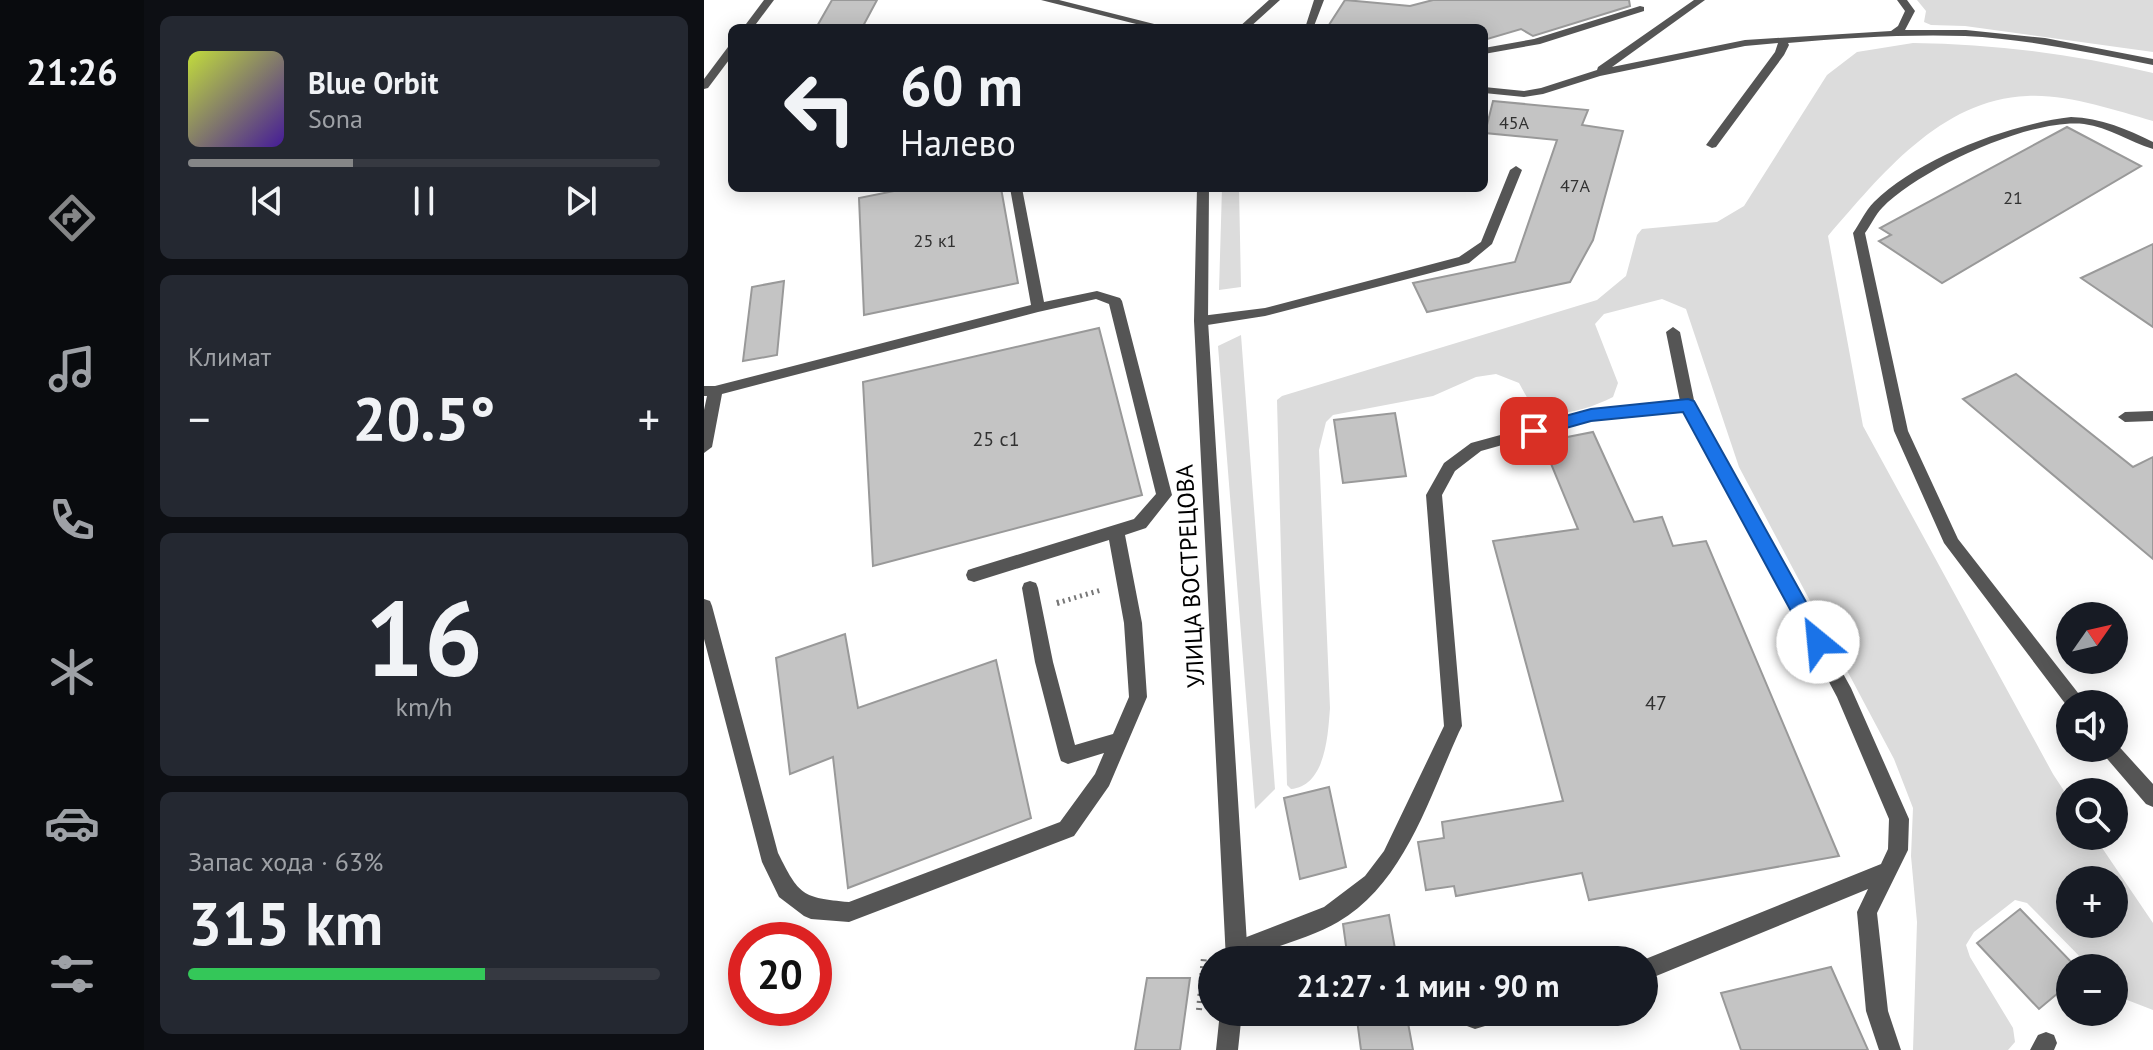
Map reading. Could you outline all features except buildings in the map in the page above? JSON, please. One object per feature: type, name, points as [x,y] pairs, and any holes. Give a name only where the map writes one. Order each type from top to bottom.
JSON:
[{"type":"street","points":[[751,24],[769,0]]},
{"type":"street","points":[[1046,0],[1149,24]]},
{"type":"street","points":[[1248,24],[1275,0]]},
{"type":"street","points":[[1310,24],[1319,0]]},
{"type":"street","points":[[1598,73],[1700,0]]},
{"type":"street","points":[[1894,33],[1908,19],[1910,11],[1902,0]]},
{"type":"street","points":[[1488,50],[1536,42],[1640,9]]},
{"type":"street","points":[[1488,90],[1524,94],[1574,83],[1598,73],[1780,39],[1894,33],[1966,33],[2045,41],[2153,62]]},
{"type":"street","points":[[1712,145],[1780,53],[1784,45],[1780,39]]},
{"type":"street","points":[[704,86],[728,54]]},
{"type":"street","points":[[2065,690],[1952,543],[1901,431],[1859,233],[1878,204],[1924,173],[1986,141],[2073,120],[2119,129],[2153,146]]},
{"type":"street","points":[[1201,321],[1265,312],[1464,260],[1486,244],[1516,170]]},
{"type":"street","points":[[1017,192],[1038,308]]},
{"type":"street","name":"УЛИЦА ВОСТРЕЦОВА","points":[[1203,192],[1201,321],[1236,946]]},
{"type":"street","points":[[704,447],[709,391],[1038,308],[1097,295],[1115,301],[1164,495],[1140,524],[974,575]]},
{"type":"street","points":[[1673,332],[1688,405],[1845,694],[1899,819],[1898,850],[1867,912],[1877,1011],[1890,1050]]},
{"type":"street","points":[[1258,946],[1331,915],[1372,883],[1391,858],[1453,726],[1434,495],[1449,467],[1476,447],[1591,415],[1688,405]]},
{"type":"street","points":[[2125,417],[2153,416]]},
{"type":"street","points":[[704,606],[769,855],[786,890],[811,909],[849,912],[1067,829],[1102,780],[1138,697],[1133,623],[1116,532]]},
{"type":"street","points":[[1030,588],[1044,662],[1068,755],[1120,740]]},
{"type":"street","points":[[2122,762],[2153,798]]},
{"type":"street","points":[[1658,964],[1887,871]]},
{"type":"street","points":[[1227,1050],[1230,1026]]},
{"type":"path","points":[[1034,610],[1125,583]]},
{"type":"shaded area","points":[[1917,0],[2153,0],[2153,52],[1965,26],[1931,25],[1924,22],[1926,11]]},
{"type":"shaded area","points":[[1913,43],[1974,45],[2064,55],[2153,73],[2153,121],[2091,104],[2043,96],[1996,100],[1967,111],[1940,126],[1891,166],[1828,236],[1863,426],[2056,779],[2056,850],[2103,850],[2114,866],[2056,866],[2056,932],[2027,903],[2015,900],[1974,932],[1966,945],[1970,957],[2013,1028],[2015,1042],[2008,1050],[1913,1050],[1917,922],[1911,856],[1913,808],[1894,759],[1739,467],[1686,309],[1662,299],[1604,314],[1595,324],[1618,383],[1613,397],[1594,405],[1565,413],[1535,412],[1519,383],[1496,374],[1476,377],[1433,396],[1333,415],[1326,422],[1319,450],[1330,708],[1328,731],[1323,757],[1312,779],[1303,786],[1291,789],[1287,785],[1277,400],[1597,300],[1626,276],[1637,235],[1642,229],[1717,222],[1744,206],[1827,75],[1857,52]]},
{"type":"shaded area","points":[[1222,192],[1239,192],[1241,287],[1219,290]]},
{"type":"shaded area","points":[[1241,335],[1275,789],[1255,809],[1218,346]]},
{"type":"shaded area","points":[[2128,886],[2153,923],[2153,1010],[2128,1000],[2128,954],[2077,954],[2061,938],[2128,938]]},
{"type":"route","points":[[1534,431],[1591,415],[1688,405],[1818,642]]}]
